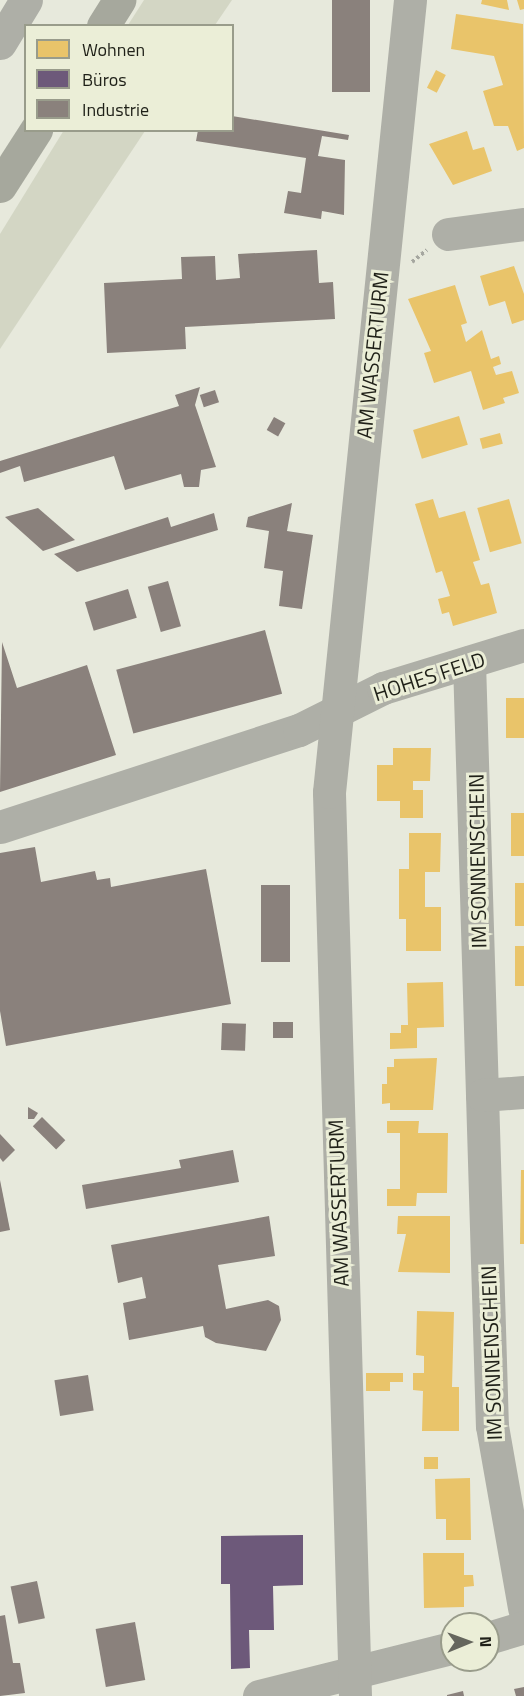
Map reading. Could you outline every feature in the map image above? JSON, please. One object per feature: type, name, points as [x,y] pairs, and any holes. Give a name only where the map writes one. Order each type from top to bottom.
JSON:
[{"type":"main road","points":[[104,24],[119,0]]},
{"type":"main road","points":[[0,186],[35,132]]},
{"type":"street","points":[[0,43],[26,0]]},
{"type":"street","name":"AM WASSERTURM","points":[[353,1686],[331,918],[335,711],[410,0]]},
{"type":"street","points":[[448,234],[524,224]]},
{"type":"street","name":"HOHES FELD","points":[[335,711],[383,688],[524,645]]},
{"type":"street","name":"IM SONNENSCHEIN","points":[[469,662],[492,1426],[524,1608]]},
{"type":"street","points":[[0,827],[300,730],[335,711]]},
{"type":"street","points":[[482,1095],[524,1092]]},
{"type":"street","points":[[500,1634],[524,1627]]},
{"type":"street","points":[[259,1696],[353,1686],[440,1653]]},
{"type":"green space","points":[[144,0],[232,0],[216,24],[129,24]]},
{"type":"green space","points":[[63,132],[144,132],[0,349],[0,234]]},
{"type":"building: Wohnen","points":[[482,0],[507,0],[509,10],[481,4]]},
{"type":"building: Wohnen","points":[[517,0],[524,0],[524,9],[520,10]]},
{"type":"building: Wohnen","points":[[456,14],[523,24],[524,148],[517,151],[508,126],[494,126],[483,91],[503,85],[494,56],[451,49]]},
{"type":"building: Wohnen","points":[[436,70],[446,75],[437,93],[427,88]]},
{"type":"building: Wohnen","points":[[467,131],[473,150],[484,147],[492,171],[453,185],[429,144]]},
{"type":"building: Wohnen","points":[[514,266],[524,294],[524,320],[512,324],[505,301],[489,306],[480,276]]},
{"type":"building: Wohnen","points":[[455,285],[467,323],[461,325],[466,342],[482,330],[491,359],[499,356],[501,364],[493,367],[496,375],[512,371],[519,393],[503,398],[505,403],[483,410],[471,371],[434,383],[424,353],[431,351],[408,299]]},
{"type":"building: Wohnen","points":[[459,416],[468,445],[422,459],[413,430]]},
{"type":"building: Wohnen","points":[[500,433],[503,444],[483,449],[480,438]]},
{"type":"building: Wohnen","points":[[433,499],[439,518],[465,511],[480,560],[473,562],[481,585],[489,583],[497,613],[453,626],[449,612],[442,614],[438,599],[450,596],[442,571],[436,573],[415,504]]},
{"type":"building: Wohnen","points":[[509,499],[522,543],[490,552],[477,508]]},
{"type":"building: Wohnen","points":[[506,698],[524,698],[524,738],[506,738]]},
{"type":"building: Wohnen","points":[[393,748],[431,748],[430,781],[413,781],[413,790],[423,790],[423,818],[400,818],[400,801],[377,801],[377,765],[393,765]]},
{"type":"building: Wohnen","points":[[511,813],[524,813],[524,856],[511,856]]},
{"type":"building: Wohnen","points":[[409,833],[441,833],[440,872],[425,872],[425,907],[441,907],[441,951],[406,951],[406,919],[399,919],[399,869],[409,869]]},
{"type":"building: Wohnen","points":[[515,883],[524,883],[524,926],[515,926]]},
{"type":"building: Wohnen","points":[[515,946],[524,946],[524,986],[515,986]]},
{"type":"building: Wohnen","points":[[443,982],[444,1027],[417,1028],[417,1048],[390,1049],[390,1033],[401,1033],[401,1025],[408,1025],[407,983]]},
{"type":"building: Wohnen","points":[[437,1058],[433,1110],[390,1110],[390,1103],[382,1104],[382,1084],[387,1084],[387,1067],[394,1067],[394,1059]]},
{"type":"building: Wohnen","points":[[387,1121],[419,1121],[418,1133],[448,1133],[447,1193],[417,1193],[416,1206],[387,1206],[387,1189],[400,1189],[400,1133],[387,1133]]},
{"type":"building: Wohnen","points":[[521,1170],[524,1170],[524,1244],[520,1244]]},
{"type":"building: Wohnen","points":[[398,1216],[450,1216],[450,1273],[398,1272],[406,1234],[397,1234]]},
{"type":"building: Wohnen","points":[[417,1311],[454,1312],[452,1387],[459,1387],[459,1431],[422,1431],[423,1391],[413,1390],[413,1373],[424,1373],[424,1356],[416,1355]]},
{"type":"building: Wohnen","points":[[366,1373],[403,1373],[403,1382],[390,1382],[390,1391],[366,1391]]},
{"type":"building: Wohnen","points":[[424,1457],[438,1457],[438,1469],[424,1469]]},
{"type":"building: Wohnen","points":[[470,1478],[471,1540],[446,1540],[446,1519],[436,1519],[435,1479]]},
{"type":"building: Wohnen","points":[[423,1553],[464,1553],[464,1575],[473,1575],[474,1586],[464,1587],[464,1607],[424,1608]]},
{"type":"building: Büros","points":[[303,1535],[303,1585],[273,1586],[274,1630],[249,1630],[250,1668],[231,1669],[230,1584],[221,1584],[221,1536]]},
{"type":"building: Industrie","points":[[332,0],[370,0],[370,92],[332,92]]},
{"type":"building: Industrie","points":[[234,116],[349,135],[348,140],[322,136],[318,156],[345,160],[344,215],[322,211],[321,219],[284,213],[288,191],[301,193],[306,158],[196,141],[198,132],[234,132]]},
{"type":"building: Industrie","points":[[317,250],[319,283],[333,282],[335,319],[185,327],[186,349],[107,353],[104,283],[182,279],[181,257],[215,256],[216,280],[240,278],[238,254]]},
{"type":"building: Industrie","points":[[200,387],[195,405],[216,467],[201,470],[199,487],[184,487],[181,474],[125,490],[114,456],[24,482],[20,466],[0,473],[0,461],[179,406],[175,395]]},
{"type":"building: Industrie","points":[[215,390],[219,402],[204,407],[200,395]]},
{"type":"building: Industrie","points":[[274,417],[285,423],[278,436],[267,430]]},
{"type":"building: Industrie","points":[[292,503],[287,531],[313,535],[302,609],[279,606],[283,571],[264,568],[269,531],[246,527],[248,517]]},
{"type":"building: Industrie","points":[[38,508],[75,540],[43,551],[5,517]]},
{"type":"building: Industrie","points":[[214,513],[218,530],[77,572],[54,554],[168,517],[171,527]]},
{"type":"building: Industrie","points":[[168,581],[181,626],[161,632],[148,587]]},
{"type":"building: Industrie","points":[[128,589],[137,618],[94,631],[85,602]]},
{"type":"building: Industrie","points":[[265,630],[282,694],[133,734],[116,670]]},
{"type":"building: Industrie","points":[[2,642],[17,688],[87,665],[116,755],[0,792]]},
{"type":"building: Industrie","points":[[35,847],[41,882],[95,871],[97,880],[110,878],[111,887],[206,869],[231,1004],[6,1046],[0,1011],[0,853]]},
{"type":"building: Industrie","points":[[261,885],[290,885],[290,962],[261,962]]},
{"type":"building: Industrie","points":[[273,1022],[293,1022],[293,1038],[273,1038]]},
{"type":"building: Industrie","points":[[222,1023],[246,1024],[245,1051],[221,1050]]},
{"type":"building: Industrie","points":[[28,1107],[38,1113],[34,1119],[28,1119]]},
{"type":"building: Industrie","points":[[42,1117],[65,1140],[56,1150],[33,1126]]},
{"type":"building: Industrie","points":[[0,1134],[15,1150],[3,1162],[0,1158]]},
{"type":"building: Industrie","points":[[233,1150],[239,1182],[86,1209],[82,1185],[181,1168],[179,1160]]},
{"type":"building: Industrie","points":[[0,1180],[10,1230],[0,1232]]},
{"type":"building: Industrie","points":[[269,1216],[275,1256],[218,1265],[226,1309],[268,1300],[279,1306],[281,1320],[266,1351],[216,1343],[205,1337],[203,1326],[129,1340],[123,1303],[146,1298],[142,1277],[118,1283],[111,1245]]},
{"type":"building: Industrie","points":[[88,1375],[94,1411],[60,1416],[54,1380]]},
{"type":"building: Industrie","points":[[37,1581],[45,1618],[18,1624],[11,1587]]},
{"type":"building: Industrie","points":[[5,1615],[13,1663],[20,1663],[25,1693],[0,1696],[0,1616]]},
{"type":"building: Industrie","points":[[135,1622],[145,1680],[106,1687],[96,1629]]},
{"type":"building: Industrie","points":[[524,1687],[524,1696],[516,1696],[514,1689]]},
{"type":"building: Industrie","points":[[463,1691],[464,1696],[447,1696],[447,1695]]}]
